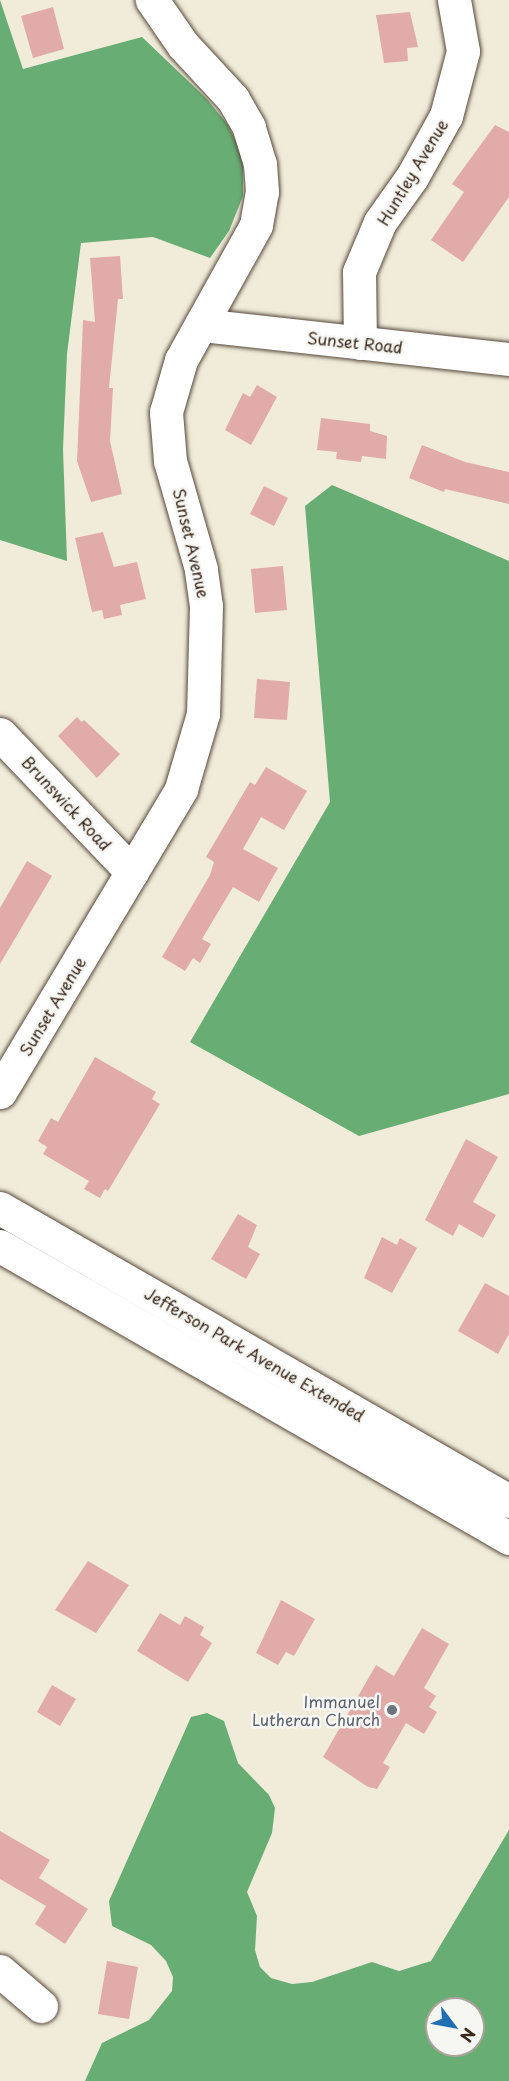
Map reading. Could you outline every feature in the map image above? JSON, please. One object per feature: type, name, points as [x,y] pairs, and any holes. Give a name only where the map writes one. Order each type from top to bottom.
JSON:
[{"type":"street","name":"Sunset Avenue","points":[[0,1092],[181,789],[203,714],[208,652],[205,597],[166,434],[171,385],[256,225],[261,192],[260,164],[249,128],[232,99],[183,45],[152,0]]},
{"type":"street","name":"Huntley Avenue","points":[[360,343],[359,272],[380,222],[412,177],[446,116],[463,51],[454,0]]},
{"type":"street","name":"Sunset Road","points":[[201,325],[509,359]]},
{"type":"street","name":"Brunswick Road","points":[[0,734],[132,872]]},
{"type":"street","name":"Jefferson Park Avenue Extended","points":[[0,1208],[509,1501]]},
{"type":"street","name":"Jefferson Park Avenue Extended","points":[[0,1246],[509,1538]]},
{"type":"street","points":[[0,1971],[41,2006]]},
{"type":"green space","points":[[0,0],[23,69],[142,37],[206,98],[228,125],[243,157],[243,196],[229,231],[210,258],[153,237],[81,243],[67,354],[63,449],[67,561],[0,540]]},
{"type":"green space","points":[[332,485],[509,561],[509,1094],[359,1136],[190,1042],[330,802],[305,506]]},
{"type":"green space","points":[[207,1713],[224,1721],[238,1763],[269,1795],[275,1808],[272,1833],[247,1892],[257,1916],[255,1950],[260,1967],[271,1978],[292,1984],[312,1982],[372,1962],[399,1971],[431,1961],[509,1830],[509,2081],[85,2081],[102,2043],[149,2020],[172,1991],[173,1977],[166,1961],[151,1945],[112,1926],[109,1901],[191,1717]]},
{"type":"building","points":[[53,7],[64,49],[33,58],[21,16]]},
{"type":"building","points":[[410,12],[418,47],[407,48],[408,61],[384,63],[376,15]]},
{"type":"building","points":[[495,125],[509,132],[509,197],[463,262],[431,240],[464,192],[452,184]]},
{"type":"building","points":[[120,256],[123,299],[118,299],[109,388],[113,388],[110,441],[122,494],[91,502],[77,461],[83,320],[95,322],[90,258]]},
{"type":"building","points":[[257,385],[277,397],[251,445],[225,430],[243,393],[250,397]]},
{"type":"building","points":[[321,418],[370,424],[370,431],[387,436],[386,459],[362,456],[361,462],[336,459],[337,452],[317,450]]},
{"type":"building","points":[[422,445],[465,462],[509,472],[509,504],[445,489],[444,492],[409,478]]},
{"type":"building","points":[[264,486],[288,498],[274,526],[250,514]]},
{"type":"building","points":[[103,532],[114,567],[137,562],[146,599],[120,605],[122,615],[104,619],[102,610],[92,612],[75,538]]},
{"type":"building","points":[[283,566],[287,610],[255,613],[251,569]]},
{"type":"building","points":[[257,679],[290,682],[287,720],[254,718]]},
{"type":"building","points":[[77,717],[82,722],[84,720],[120,754],[97,778],[58,736]]},
{"type":"building","points":[[266,767],[307,791],[284,830],[261,817],[243,849],[278,868],[259,902],[233,887],[202,939],[211,944],[200,963],[193,958],[185,971],[162,957],[210,875],[214,862],[206,857],[250,782],[255,785]]},
{"type":"building","points":[[27,861],[52,876],[0,964],[0,908]]},
{"type":"building","points":[[95,1057],[156,1092],[152,1099],[160,1104],[108,1191],[105,1189],[100,1198],[84,1189],[89,1181],[43,1154],[47,1147],[38,1141],[51,1118],[58,1122]]},
{"type":"building","points":[[466,1139],[498,1157],[473,1202],[496,1215],[483,1238],[459,1224],[453,1236],[425,1220]]},
{"type":"building","points":[[238,1214],[257,1225],[248,1247],[260,1254],[246,1279],[211,1259]]},
{"type":"building","points":[[382,1237],[397,1245],[400,1238],[417,1248],[392,1293],[364,1278]]},
{"type":"building","points":[[485,1283],[509,1296],[509,1334],[498,1354],[458,1331]]},
{"type":"building","points":[[88,1561],[129,1585],[96,1633],[55,1610]]},
{"type":"building","points":[[281,1600],[315,1619],[294,1656],[286,1652],[278,1665],[256,1653]]},
{"type":"building","points":[[160,1613],[180,1625],[185,1616],[204,1627],[200,1635],[212,1643],[188,1682],[137,1651]]},
{"type":"building","name":"Immanuel Lutheran Church","points":[[422,1628],[449,1644],[424,1688],[436,1696],[429,1707],[437,1712],[424,1734],[406,1723],[383,1763],[390,1767],[377,1789],[368,1787],[323,1757],[376,1665],[394,1676]]},
{"type":"building","points":[[52,1685],[76,1699],[60,1726],[37,1712]]},
{"type":"building","points":[[0,1831],[50,1860],[39,1878],[88,1909],[65,1944],[35,1924],[46,1906],[0,1879]]},
{"type":"building","points":[[107,1961],[138,1967],[129,2019],[98,2014]]},
{"type":"place","name":"Immanuel Lutheran Church","points":[[392,1710]]}]
